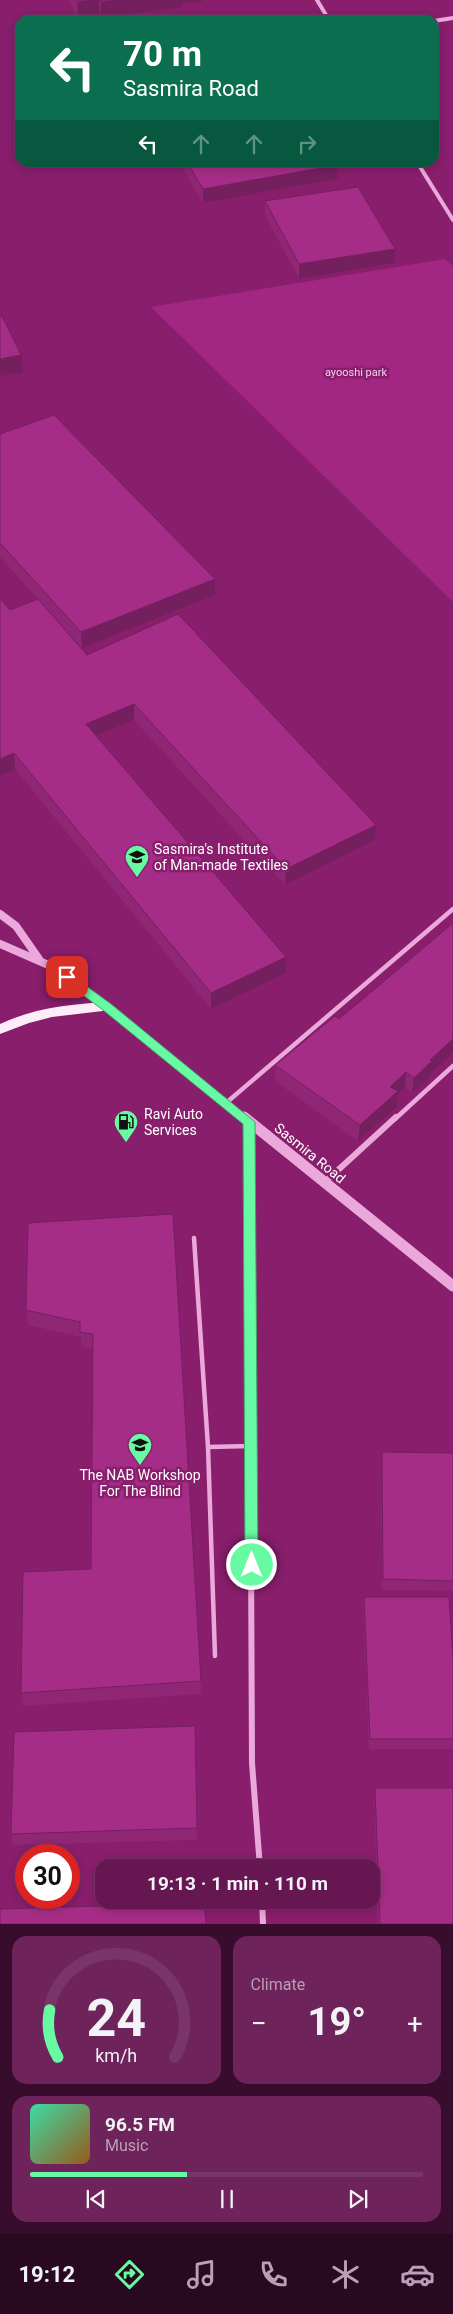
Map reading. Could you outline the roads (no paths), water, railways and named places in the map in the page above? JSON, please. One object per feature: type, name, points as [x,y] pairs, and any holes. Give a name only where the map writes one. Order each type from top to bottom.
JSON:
[{"type":"main road","points":[[0,1029],[16,1020],[65,1008],[107,1007]]},
{"type":"street","points":[[317,0],[326,15]]},
{"type":"street","points":[[439,20],[453,18]]},
{"type":"street","points":[[420,167],[453,220]]},
{"type":"street","points":[[226,1103],[453,909]]},
{"type":"street","points":[[0,914],[16,926],[39,959]]},
{"type":"street","name":"Sasmira Road","points":[[0,944],[39,959],[53,967],[107,1007],[453,1286]]},
{"type":"street","points":[[324,1183],[453,1066]]},
{"type":"street","points":[[249,1122],[252,1763],[259,1859]]},
{"type":"street","points":[[262,1909],[263,1924]]},
{"type":"lane","points":[[194,1238],[208,1447],[215,1656]]},
{"type":"lane","points":[[208,1447],[251,1446]]},
{"type":"place","name":"Sasmira's Institute of Man-made Textiles","points":[[137,878]]},
{"type":"place","name":"Ravi Auto Services","points":[[126,1143]]},
{"type":"place","name":"The NAB Workshop For The Blind","points":[[140,1466]]},
{"type":"park label","name":"ayooshi park","points":[[356,372]]}]
